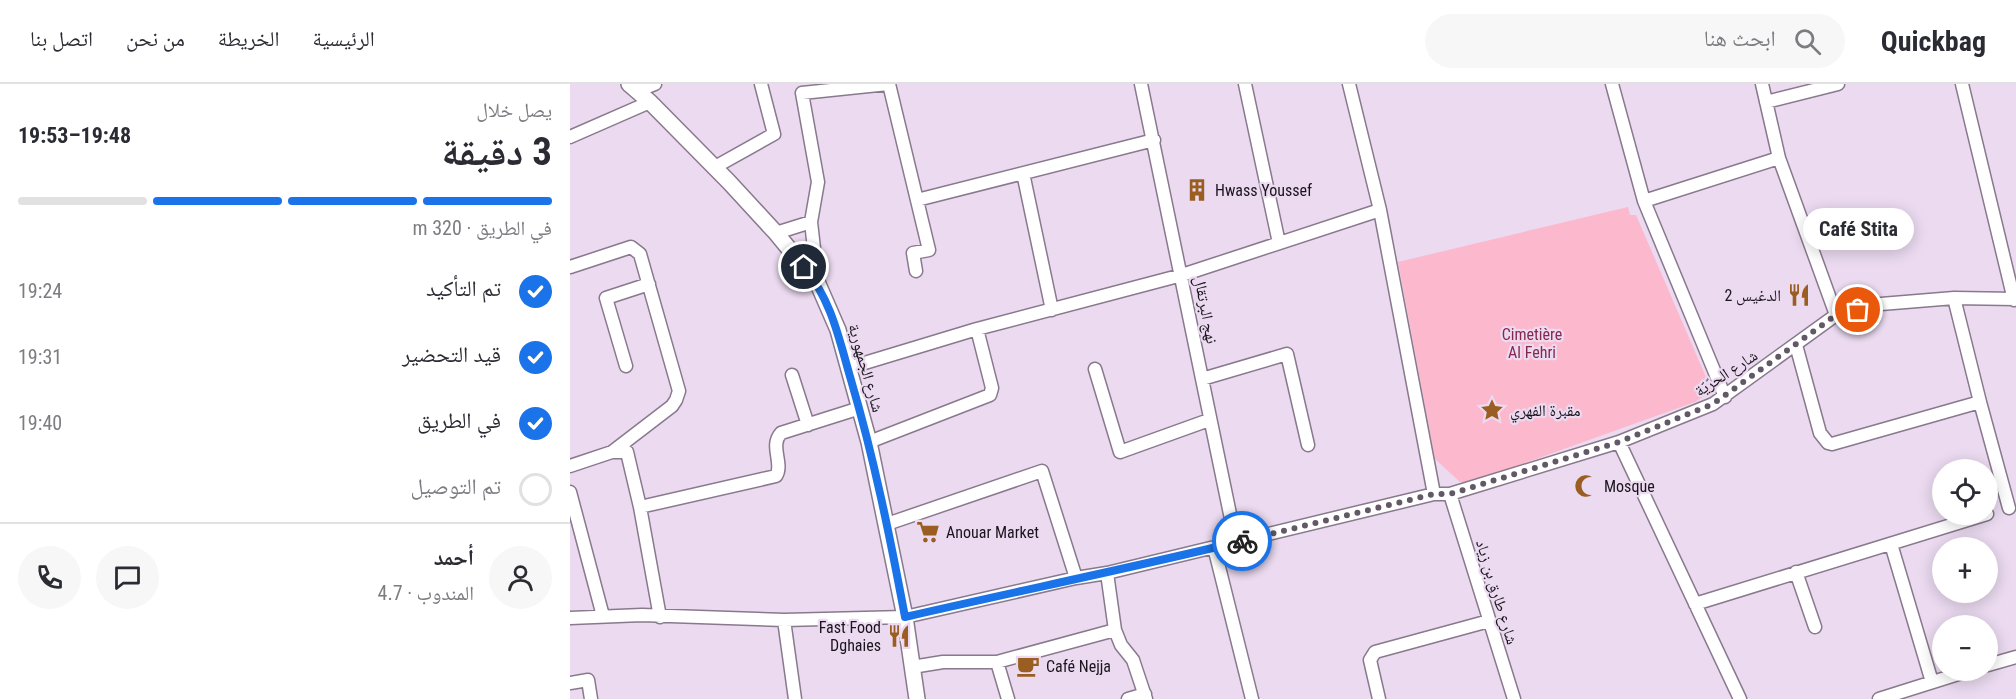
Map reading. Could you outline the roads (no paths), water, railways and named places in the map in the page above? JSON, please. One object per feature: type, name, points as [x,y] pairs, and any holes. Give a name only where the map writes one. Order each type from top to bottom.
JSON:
[{"type":"street","points":[[633,88],[654,84]]},
{"type":"street","points":[[715,167],[766,144],[774,134],[761,84]]},
{"type":"street","points":[[818,284],[811,222],[818,182],[801,89],[888,84],[929,250],[913,253],[916,271]]},
{"type":"street","name":"نهج البرتقال","points":[[1142,84],[1236,543]]},
{"type":"street","points":[[1245,84],[1279,243]]},
{"type":"street","points":[[1349,84],[1380,210],[1434,494]]},
{"type":"street","points":[[1612,84],[1644,201],[1725,397]]},
{"type":"street","points":[[1762,84],[1779,158],[1836,315]]},
{"type":"street","points":[[1766,102],[1838,84]]},
{"type":"street","points":[[1962,84],[2015,300]]},
{"type":"street","name":"شارع الجمهورية","points":[[633,88],[715,167],[776,233],[818,284],[838,330],[869,442],[888,524],[917,699]]},
{"type":"street","points":[[570,137],[650,102]]},
{"type":"street","points":[[917,200],[1154,140]]},
{"type":"street","points":[[1644,201],[1779,158]]},
{"type":"street","points":[[1023,173],[1052,310]]},
{"type":"street","points":[[848,368],[977,329],[1182,275],[1380,210]]},
{"type":"street","points":[[776,233],[811,222]]},
{"type":"street","points":[[570,267],[631,247],[640,254],[679,391],[672,406],[612,452]]},
{"type":"street","points":[[626,366],[606,298],[649,284]]},
{"type":"street","points":[[1954,298],[1980,402],[2012,507]]},
{"type":"street","name":"شارع الحرّيّة","points":[[570,618],[603,616],[784,620],[905,617],[1107,573],[1434,494],[1450,494],[1619,442],[1725,397],[1836,315],[1881,304],[1954,298],[2015,300]]},
{"type":"street","points":[[869,442],[990,395],[992,388],[977,329]]},
{"type":"street","points":[[1796,345],[1820,433],[1832,444],[1980,402]]},
{"type":"street","points":[[1202,379],[1287,354],[1308,445]]},
{"type":"street","points":[[1095,369],[1120,452],[1209,420]]},
{"type":"street","points":[[792,375],[808,424]]},
{"type":"street","points":[[640,507],[776,476],[779,470],[777,436],[860,408]]},
{"type":"street","points":[[1619,442],[1740,699]]},
{"type":"street","points":[[570,466],[612,452],[627,452],[640,507],[660,617]]},
{"type":"street","points":[[888,524],[1042,471],[1076,578]]},
{"type":"street","points":[[570,492],[603,616]]},
{"type":"street","name":"شارع طارق بن زياد","points":[[1450,494],[1514,699]]},
{"type":"street","points":[[1695,604],[1952,525]]},
{"type":"street","points":[[1891,544],[1932,682]]},
{"type":"street","points":[[1214,547],[1252,699]]},
{"type":"street","points":[[1796,572],[1815,627]]},
{"type":"street","points":[[1107,573],[1115,630],[1121,645],[1133,660],[1146,696],[1128,699]]},
{"type":"street","points":[[784,620],[795,699]]},
{"type":"street","points":[[1379,699],[1370,660],[1375,652],[1489,621]]},
{"type":"street","points":[[912,668],[943,662],[997,662],[1115,630]]},
{"type":"street","points":[[1998,663],[2016,657]]},
{"type":"street","points":[[997,662],[1008,699]]},
{"type":"street","points":[[570,683],[588,680],[591,699]]},
{"type":"street","points":[[1879,699],[1935,681]]},
{"type":"place","name":"Hwass Youssef","points":[[1197,190]]},
{"type":"place","name":"الدغيس 2","points":[[1799,295]]},
{"type":"place","name":"Café Stita","points":[[1858,310]]},
{"type":"place","name":"مقبرة الفهري","points":[[1492,410]]},
{"type":"place","name":"Mosque","points":[[1586,486]]},
{"type":"place","name":"Anouar Market","points":[[928,532]]},
{"type":"place","name":"Fast Food Dghaies","points":[[899,636]]},
{"type":"place","name":"Café Nejja","points":[[1028,666]]},
{"type":"park label","name":"Cimetière Al Fehri","points":[[1532,343]]}]
